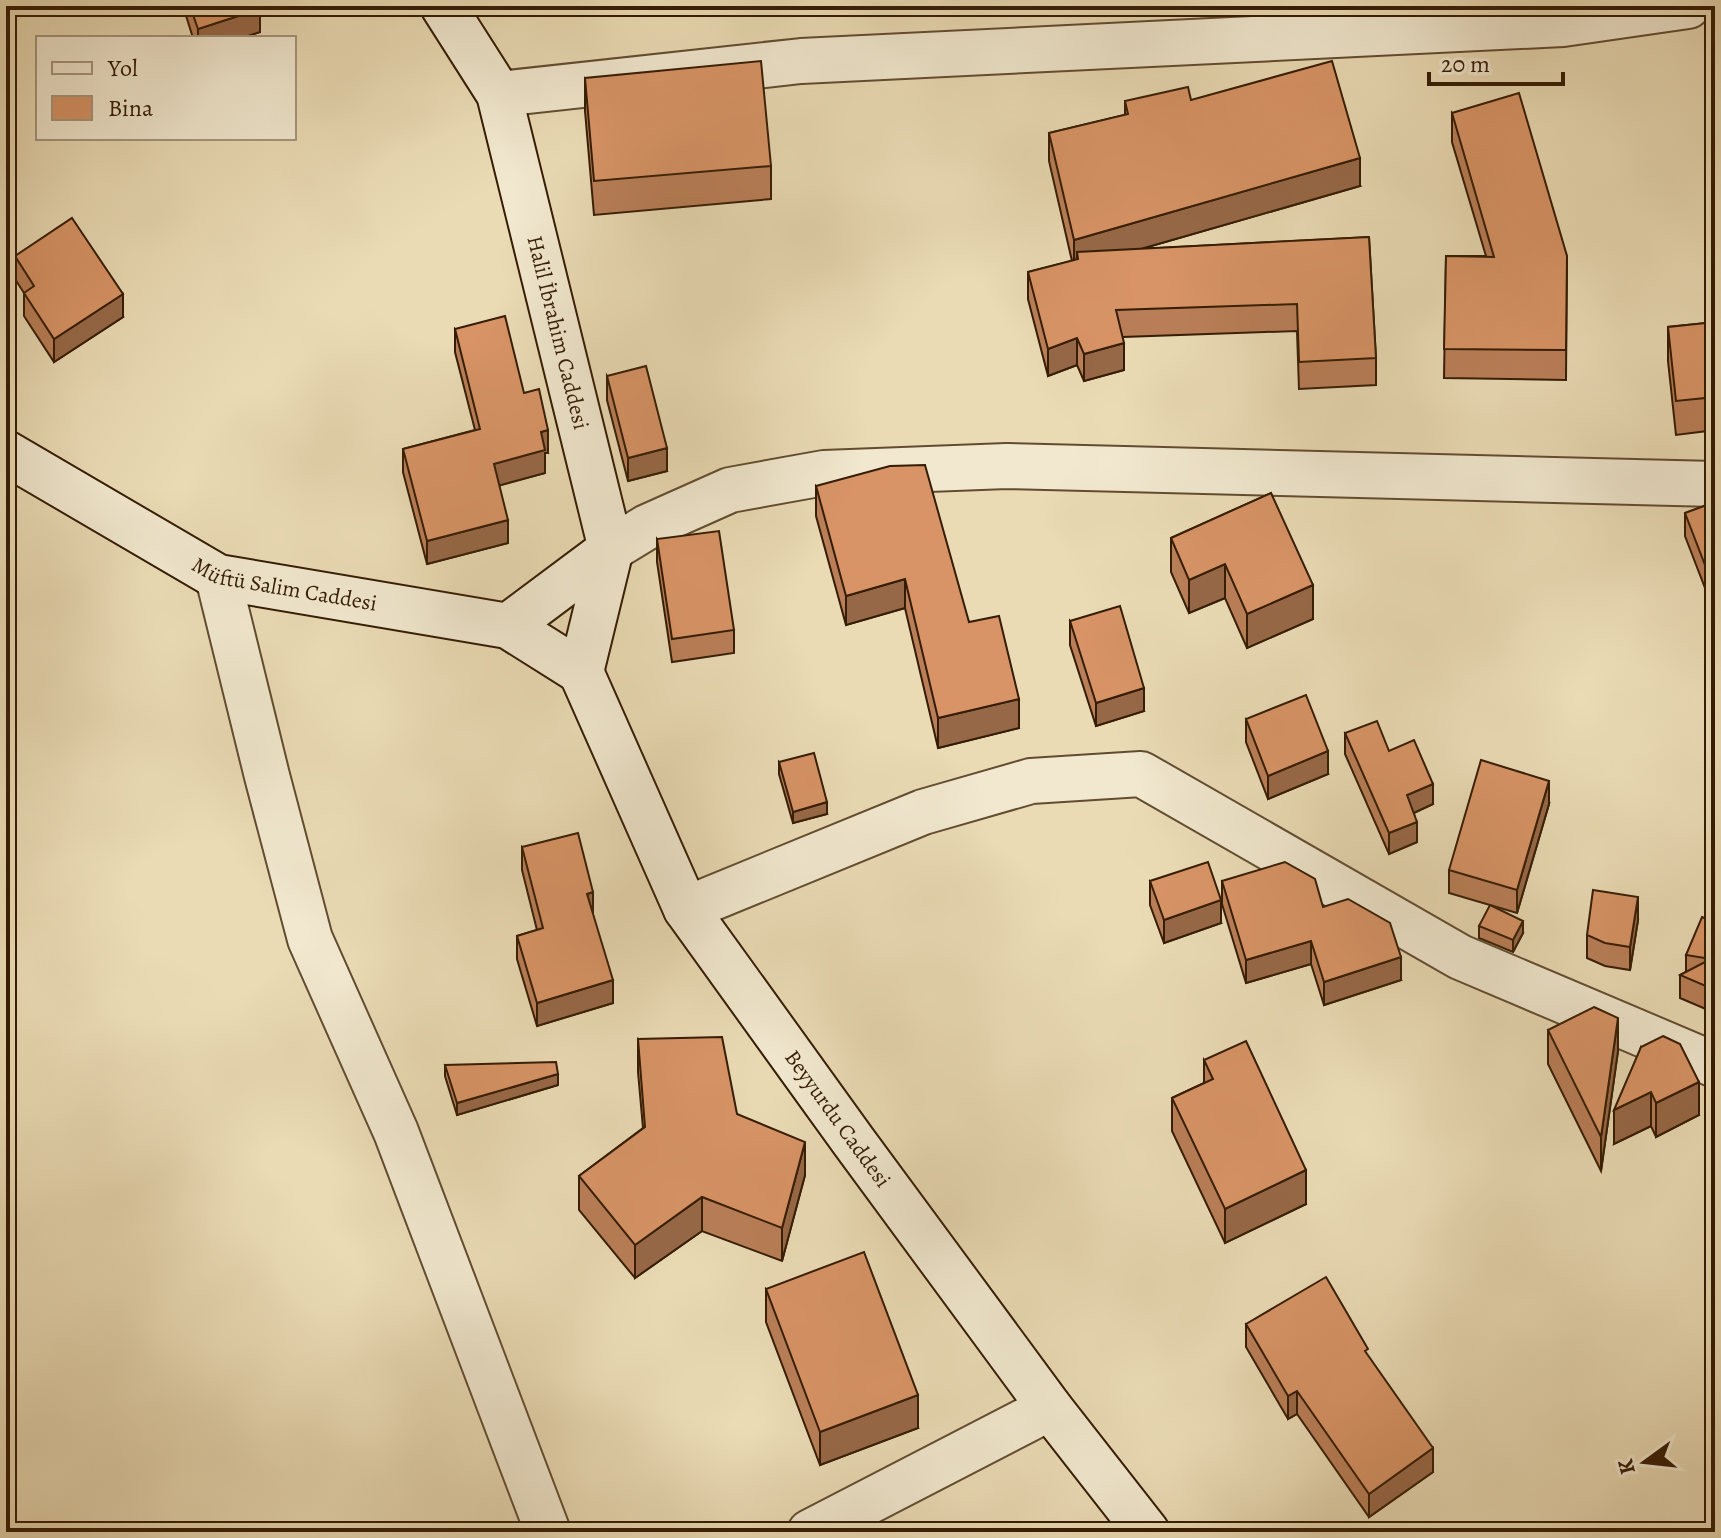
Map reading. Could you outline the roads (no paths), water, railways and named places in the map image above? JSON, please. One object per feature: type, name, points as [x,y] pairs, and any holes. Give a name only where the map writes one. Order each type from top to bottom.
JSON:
[{"type":"street","name":"Halil İbrahim Caddesi","points":[[443,6],[499,94],[611,549],[581,672]]},
{"type":"street","points":[[499,94],[801,61],[1260,22],[1563,24],[1688,6]]},
{"type":"street","name":"Müftü Salim Caddesi","points":[[6,453],[218,577],[508,626],[581,672]]},
{"type":"street","points":[[508,626],[611,549],[647,527],[730,490],[824,473],[1007,466],[1715,484]]},
{"type":"street","points":[[218,577],[310,939],[396,1132],[548,1532]]},
{"type":"street","name":"Beyyurdu Caddesi","points":[[581,672],[686,909],[1050,1408],[1147,1532]]},
{"type":"street","points":[[686,909],[923,812],[1031,781],[1141,774],[1460,957],[1715,1065]]},
{"type":"street","points":[[810,1532],[1050,1408]]}]
